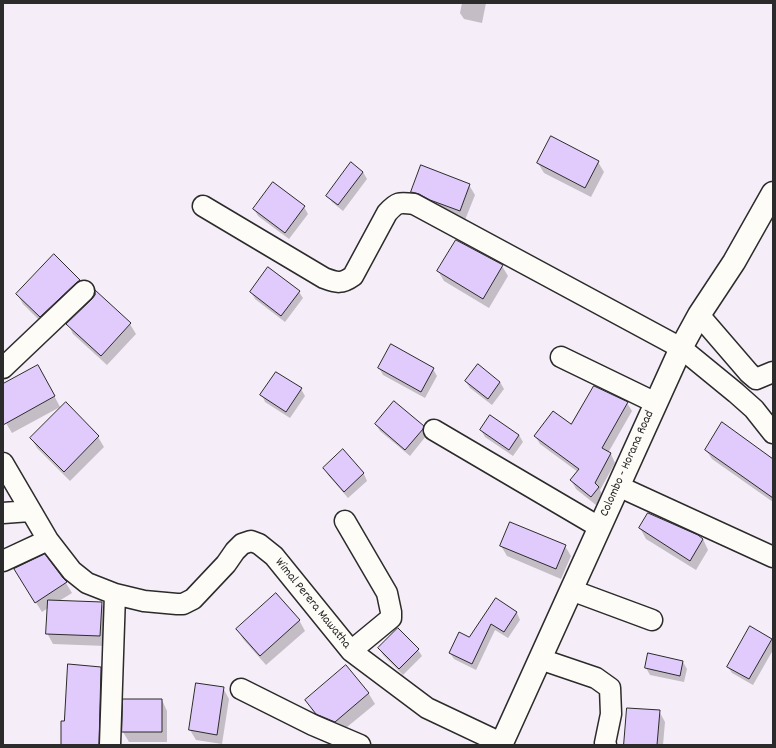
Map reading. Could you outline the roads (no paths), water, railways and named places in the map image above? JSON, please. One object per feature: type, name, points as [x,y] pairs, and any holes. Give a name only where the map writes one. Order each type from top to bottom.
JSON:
[{"type":"main road","name":"Colombo - Horana Road","points":[[501,744],[681,348],[699,315],[734,262],[773,193]]},
{"type":"street","points":[[203,206],[324,278],[339,283],[347,281],[353,276],[387,212],[398,203],[414,204],[681,348],[754,409],[773,433]]},
{"type":"street","points":[[3,368],[84,291]]},
{"type":"street","points":[[699,315],[749,373],[756,378],[773,372]]},
{"type":"street","points":[[561,357],[656,403]]},
{"type":"street","points":[[434,430],[599,527]]},
{"type":"street","name":"Wimal Perera Mawatha","points":[[3,463],[48,540],[72,571],[87,583],[115,594],[144,601],[183,604],[194,599],[242,544],[251,541],[259,544],[274,556],[351,651],[427,708],[501,744]]},
{"type":"street","points":[[618,486],[773,557]]},
{"type":"street","points":[[3,513],[30,511]]},
{"type":"street","points":[[345,521],[387,593],[391,612],[391,618],[351,651]]},
{"type":"street","points":[[3,561],[48,540]]},
{"type":"street","points":[[571,590],[652,620]]},
{"type":"street","points":[[110,745],[115,594]]},
{"type":"street","points":[[540,659],[596,678],[610,688],[612,714],[605,743],[606,745]]},
{"type":"street","points":[[241,689],[313,725],[360,745]]}]
